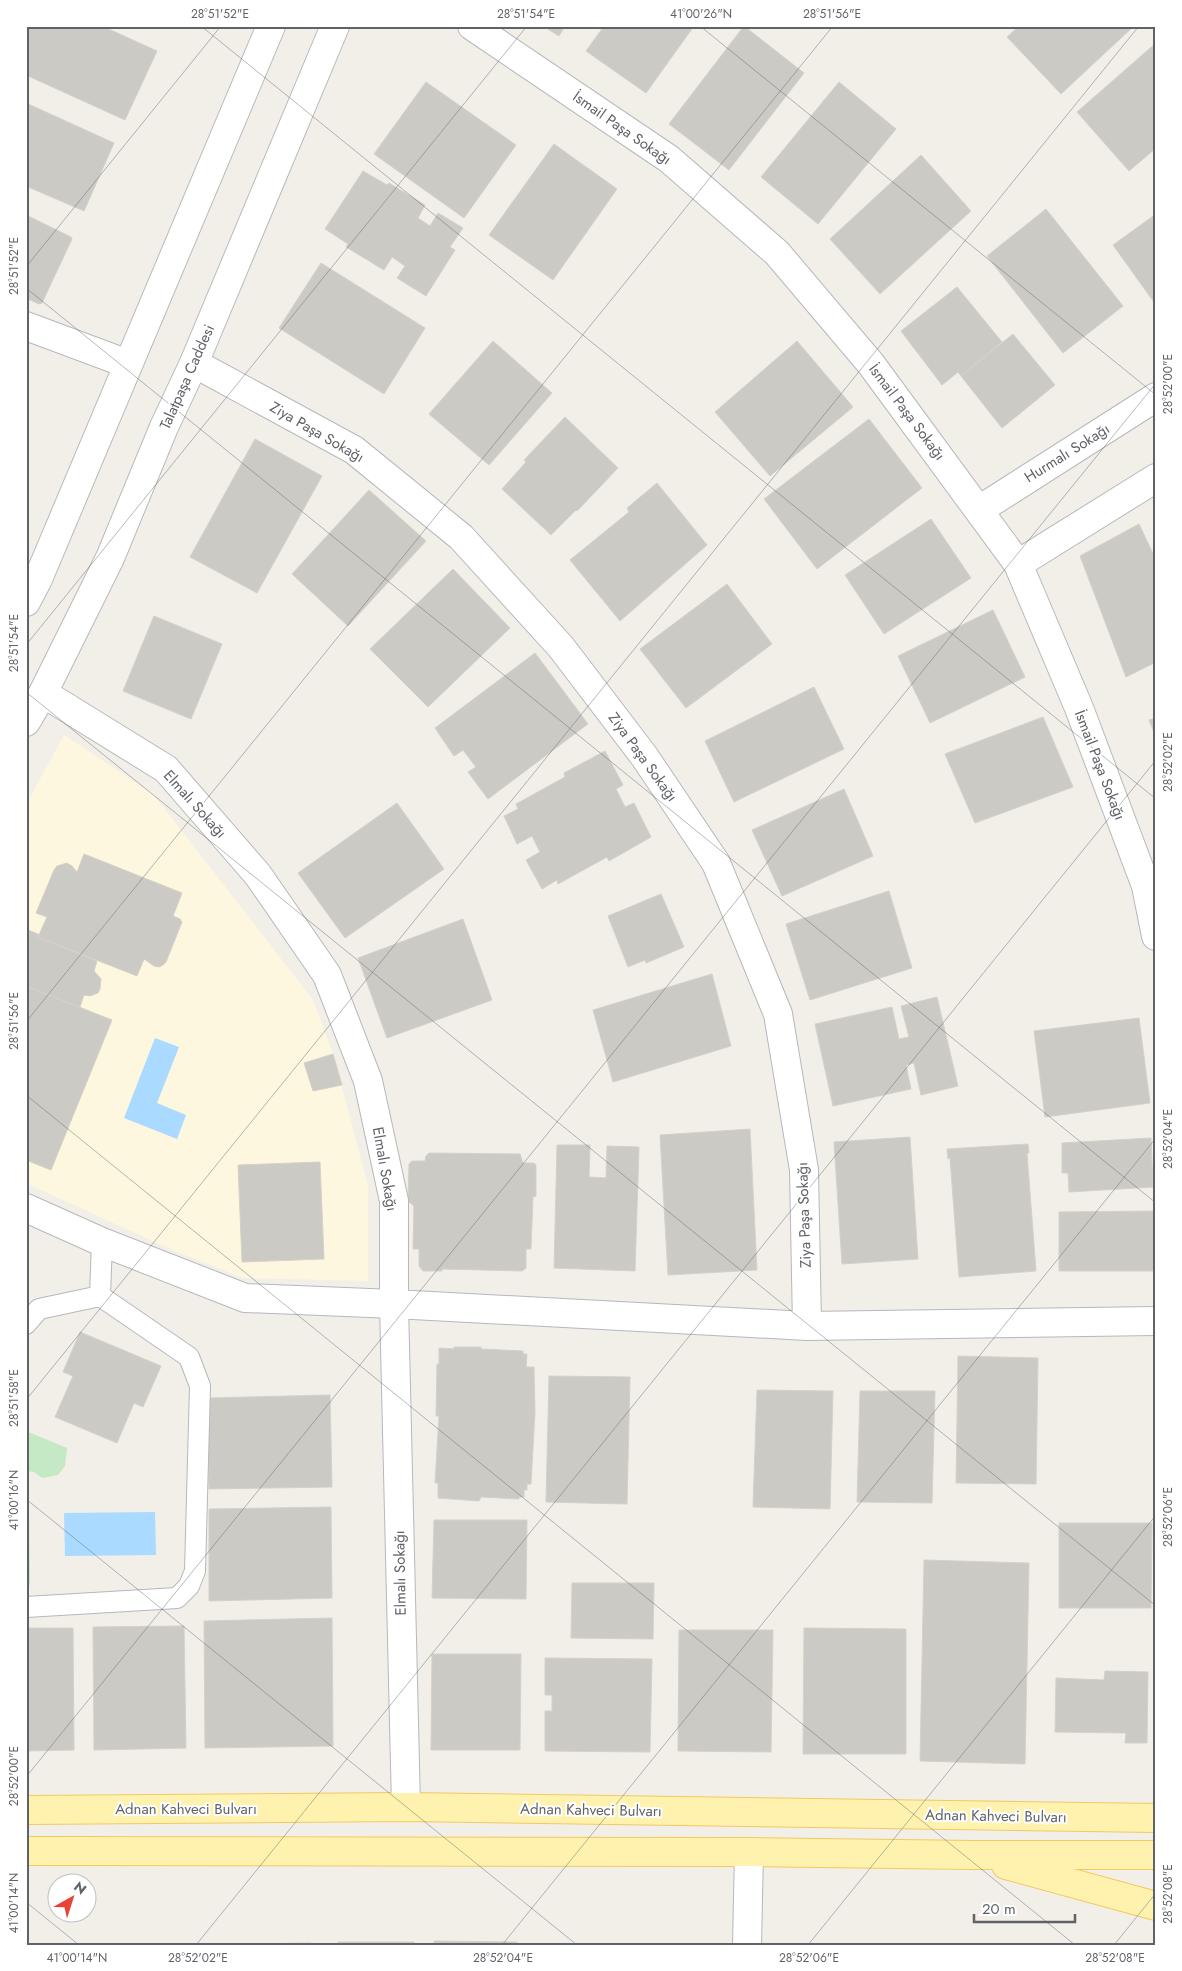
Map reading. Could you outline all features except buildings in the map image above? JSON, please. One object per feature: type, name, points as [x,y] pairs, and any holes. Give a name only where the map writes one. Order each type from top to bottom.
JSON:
[{"type":"main road","points":[[1107,1817],[1156,1803]]},
{"type":"main road","name":"Adnan Kahveci Bulvarı","points":[[26,1810],[406,1807],[1156,1818]]},
{"type":"main road","points":[[26,1851],[749,1852],[1156,1855]]},
{"type":"main road","points":[[973,1855],[1156,1906]]},
{"type":"street","points":[[26,602],[38,579],[271,26]]},
{"type":"street","name":"Talatpaşa Caddesi","points":[[26,722],[43,693],[110,558],[164,428],[194,363],[334,26]]},
{"type":"street","name":"İsmail Paşa Sokağı","points":[[472,26],[668,160],[777,253],[871,364],[1018,564],[1078,708],[1146,886],[1156,936]]},
{"type":"street","points":[[26,326],[128,364]]},
{"type":"street","name":"Ziya Paşa Sokağı","points":[[194,363],[354,450],[461,537],[567,655],[644,756],[716,863],[778,1014],[804,1170],[807,1326]]},
{"type":"street","name":"Hurmalı Sokağı","points":[[979,510],[1156,397]]},
{"type":"street","points":[[1018,564],[1156,478]]},
{"type":"street","name":"Elmalı Sokağı","points":[[43,693],[166,769],[258,874],[327,976],[368,1081],[394,1201],[394,1304],[406,1807]]},
{"type":"street","points":[[26,1208],[102,1242],[245,1298],[807,1326],[1156,1321]]},
{"type":"street","points":[[747,1945],[749,1852]]},
{"type":"lane","points":[[100,1296],[102,1242]]},
{"type":"lane","points":[[26,1324],[39,1309],[100,1296],[189,1357],[200,1386],[195,1571],[189,1586],[178,1598],[26,1607]]},
{"type":"shaded area","points":[[64,735],[153,794],[313,1000],[333,1054],[368,1186],[368,1281],[243,1278],[168,1248],[26,1183],[26,805]]},
{"type":"green space","points":[[26,1431],[67,1448],[65,1466],[58,1475],[42,1478],[34,1472],[26,1471]]},
{"type":"green space","points":[[26,1505],[29,1505],[30,1585],[26,1585]]},
{"type":"water","points":[[155,1038],[179,1047],[157,1103],[186,1115],[177,1139],[124,1118]]},
{"type":"water","points":[[155,1512],[156,1555],[65,1556],[64,1513]]}]
